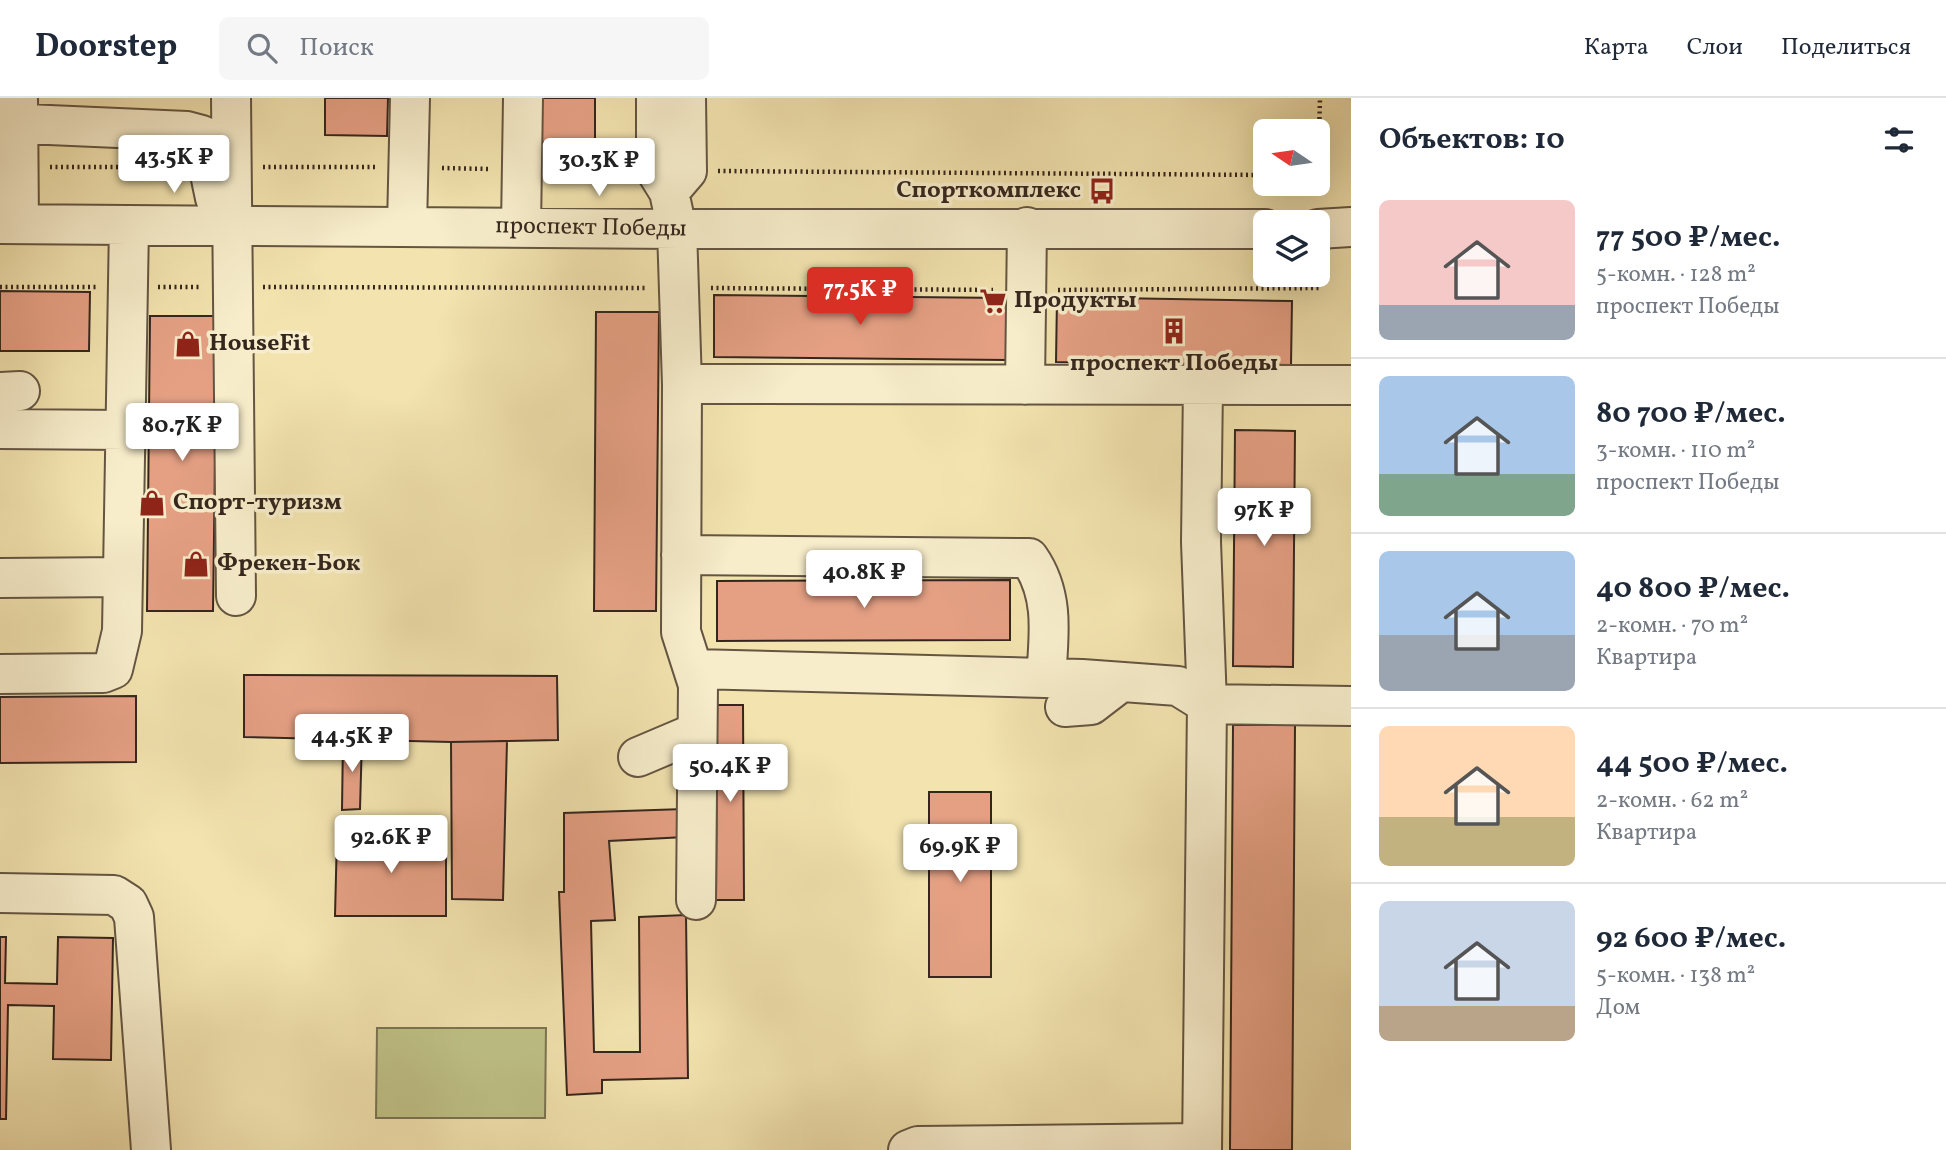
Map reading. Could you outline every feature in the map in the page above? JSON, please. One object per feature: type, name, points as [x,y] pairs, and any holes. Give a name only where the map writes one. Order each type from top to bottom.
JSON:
[{"type":"street","points":[[231,98],[227,225],[236,596]]},
{"type":"street","points":[[407,226],[410,98]]},
{"type":"street","points":[[521,227],[523,98]]},
{"type":"street","points":[[656,98],[656,171],[669,192],[677,229],[682,384],[681,632],[698,685],[696,900]]},
{"type":"street","points":[[669,192],[687,171],[686,98]]},
{"type":"street","points":[[9,224],[24,117],[187,131],[202,135],[227,225]]},
{"type":"street","name":"проспект Победы","points":[[9,224],[677,229],[1253,229]]},
{"type":"street","points":[[0,674],[103,673],[113,669],[122,631],[129,225]]},
{"type":"street","points":[[1025,385],[1027,227]]},
{"type":"street","points":[[1330,229],[1351,228]]},
{"type":"street","points":[[682,384],[1351,385]]},
{"type":"street","points":[[908,1150],[918,1146],[1202,1146],[1207,704],[1201,541],[1203,386]]},
{"type":"street","points":[[0,429],[125,430]]},
{"type":"street","points":[[681,555],[1029,558],[1041,575],[1048,596],[1056,693]]},
{"type":"street","points":[[0,578],[122,577]]},
{"type":"street","points":[[694,669],[1056,693],[1121,682],[1178,686],[1207,704],[1351,706]]},
{"type":"street","points":[[638,757],[697,732]]},
{"type":"street","points":[[0,893],[114,895],[128,904],[134,917],[151,1150]]},
{"type":"path","points":[[1319,119],[1320,98]]},
{"type":"green space","points":[[377,1028],[546,1028],[545,1118],[376,1118]]},
{"type":"building","points":[[325,98],[388,98],[387,136],[325,135]]},
{"type":"building","points":[[538,98],[595,98],[595,143],[537,142]]},
{"type":"building","points":[[0,291],[90,292],[89,351],[0,351]]},
{"type":"building","points":[[714,295],[1007,298],[1006,360],[714,357]]},
{"type":"building","name":"проспект Победы","points":[[1057,297],[1292,301],[1291,365],[1056,362]]},
{"type":"building","points":[[596,312],[659,312],[656,611],[594,611]]},
{"type":"building","points":[[150,316],[217,316],[213,611],[147,611]]},
{"type":"building","points":[[1235,430],[1295,431],[1293,667],[1233,666]]},
{"type":"building","points":[[1010,580],[1010,640],[717,641],[717,581]]},
{"type":"building","points":[[244,675],[557,676],[558,740],[451,742],[244,737]]},
{"type":"building","points":[[136,696],[136,762],[0,763],[0,697]]},
{"type":"building","points":[[717,705],[743,705],[744,900],[716,900]]},
{"type":"building","points":[[1233,725],[1295,725],[1292,1150],[1230,1150]]},
{"type":"building","points":[[362,738],[360,809],[342,810],[343,739]]},
{"type":"building","points":[[507,741],[503,900],[452,899],[451,742]]},
{"type":"building","points":[[929,792],[991,792],[991,977],[929,977]]},
{"type":"building","points":[[684,809],[685,837],[609,841],[615,920],[591,921],[594,1052],[640,1052],[639,917],[686,915],[688,1078],[602,1080],[602,1093],[567,1095],[559,892],[564,892],[564,813]]},
{"type":"building","points":[[446,834],[446,916],[335,916],[337,835]]},
{"type":"building","points":[[0,937],[6,937],[5,983],[57,984],[58,937],[113,938],[111,1060],[53,1059],[54,1006],[8,1005],[6,1119],[0,1119]]},
{"type":"place","name":"Спорткомплекс","points":[[1102,191]]},
{"type":"place","name":"Продукты","points":[[993,301]]},
{"type":"place","name":"проспект Победы","points":[[1174,331]]},
{"type":"place","name":"HouseFit","points":[[188,344]]},
{"type":"place","name":"Спорт-туризм","points":[[152,503]]},
{"type":"place","name":"Фрекен-Бок","points":[[196,564]]}]
